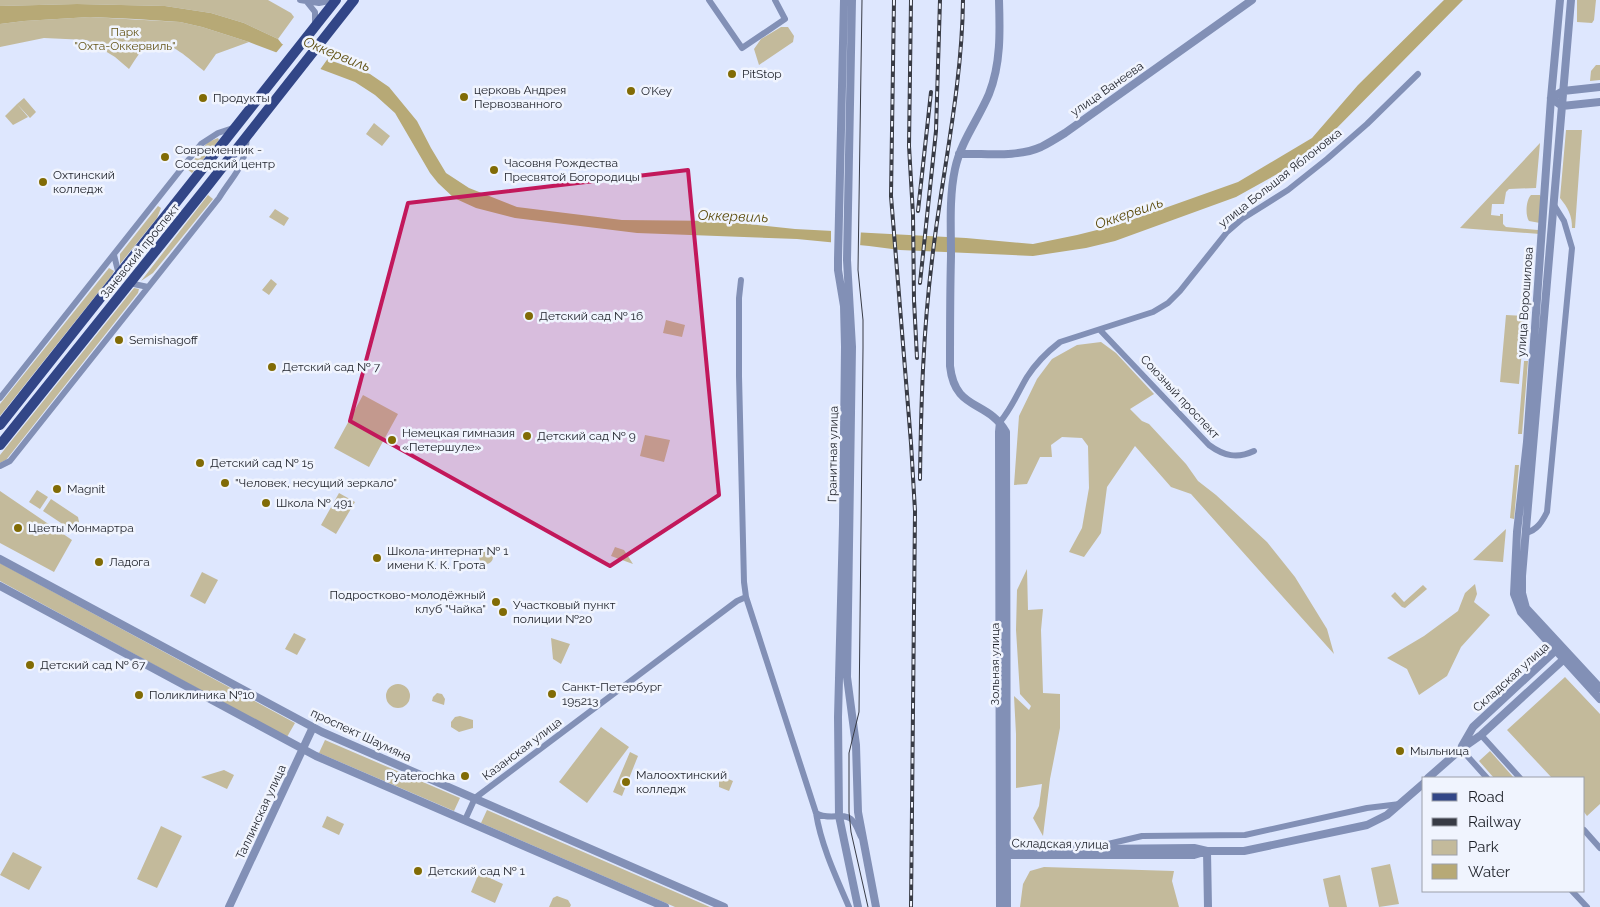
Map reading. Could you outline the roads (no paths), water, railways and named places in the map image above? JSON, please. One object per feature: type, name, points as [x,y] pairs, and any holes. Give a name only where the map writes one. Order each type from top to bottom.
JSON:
[{"type":"main road","points":[[312,31],[335,0]]},
{"type":"main road","name":"Заневский проспект","points":[[0,445],[354,0]]},
{"type":"main road","name":"Заневский проспект","points":[[0,425],[312,31]]},
{"type":"street","points":[[300,0],[322,3],[335,0]]},
{"type":"street","points":[[709,0],[742,48],[785,19],[775,0]]},
{"type":"street","name":"Гранитная улица","points":[[844,0],[838,212],[838,270],[844,306],[845,347],[844,524],[838,717],[839,816],[858,907]]},
{"type":"street","name":"Гранитная улица","points":[[852,0],[847,212],[847,260],[852,347],[847,677],[856,745],[858,812],[876,907]]},
{"type":"street","points":[[999,0],[999,52],[994,78],[989,94],[959,154],[953,184],[951,231],[951,377],[957,392],[992,414],[1000,422]]},
{"type":"street","name":"улица Ванеева","points":[[959,154],[1008,154],[1040,147],[1065,133],[1252,0]]},
{"type":"street","name":"улица Ворошилова","points":[[1521,603],[1514,594],[1518,532],[1527,442],[1551,98],[1560,0]]},
{"type":"street","name":"улица Ворошилова","points":[[1521,603],[1571,0]]},
{"type":"street","points":[[307,2],[315,12],[312,31]]},
{"type":"street","name":"улица Большая Яблоновка","points":[[1000,422],[1012,407],[1026,379],[1047,353],[1060,342],[1153,312],[1168,303],[1227,232],[1242,219],[1288,190],[1327,159],[1418,74]]},
{"type":"street","points":[[1600,87],[1563,91],[1551,98],[1562,106],[1600,102]]},
{"type":"street","points":[[0,398],[201,144],[218,133],[237,126]]},
{"type":"street","points":[[0,466],[10,461],[239,170],[246,152],[247,136]]},
{"type":"street","points":[[1526,532],[1537,527],[1543,521],[1547,512],[1568,305],[1572,248],[1564,221],[1554,205]]},
{"type":"street","points":[[114,255],[119,275]]},
{"type":"street","points":[[741,280],[739,298],[739,370],[744,582],[746,597],[816,813],[817,823],[834,873],[849,907]]},
{"type":"street","points":[[129,283],[148,286]]},
{"type":"street","name":"Союзный проспект","points":[[1100,330],[1209,445],[1218,452],[1231,456],[1239,456],[1254,451]]},
{"type":"street","name":"Зольная улица","points":[[1000,422],[1006,432],[1005,852],[1007,907]]},
{"type":"street","name":"проспект Шаумяна","points":[[0,559],[313,727],[724,907]]},
{"type":"street","points":[[0,586],[303,749],[665,907]]},
{"type":"street","name":"Казанская улица","points":[[465,820],[475,798],[737,601],[746,597]]},
{"type":"street","points":[[1521,603],[1521,612],[1600,688]]},
{"type":"street","name":"Складская улица","points":[[1429,777],[1461,749],[1481,735],[1564,659],[1560,649],[1473,727],[1461,749]]},
{"type":"street","points":[[1564,659],[1600,699]]},
{"type":"street","name":"Таллинская улица","points":[[229,907],[313,727]]},
{"type":"street","points":[[1473,727],[1519,777]]},
{"type":"street","points":[[1461,749],[1486,777]]},
{"type":"street","name":"Складская улица","points":[[1005,852],[1194,848],[1207,851],[1244,851],[1367,825],[1379,820],[1422,784]]},
{"type":"street","points":[[1093,850],[1108,844],[1142,836],[1245,835],[1367,808],[1400,804]]},
{"type":"street","points":[[816,813],[824,817],[846,816],[853,820],[862,838]]},
{"type":"street","points":[[1585,831],[1600,848]]},
{"type":"street","points":[[1207,851],[1208,907]]},
{"type":"street","name":"Складская улица","points":[[1005,852],[1194,855],[1207,851]]},
{"type":"street","name":"Зольная улица","points":[[1000,907],[1005,852]]},
{"type":"street","points":[[1573,892],[1587,907]]},
{"type":"water","points":[[1444,0],[1463,0],[1304,159],[1236,197],[1115,241],[1086,248],[1033,256],[900,250],[797,239],[637,233],[515,218],[476,208],[454,198],[430,173],[395,113],[375,95],[355,82],[249,42],[180,22],[90,17],[0,24],[0,6],[77,4],[165,6],[211,13],[244,23],[278,39],[282,44],[370,74],[389,87],[417,121],[446,173],[469,188],[517,207],[622,220],[721,221],[795,229],[966,238],[1033,244],[1117,225],[1238,182],[1312,138],[1358,85]]},
{"type":"tram line","points":[[862,0],[858,270],[863,320],[859,712],[849,753],[849,812],[851,832],[868,907]]},
{"type":"railway","points":[[894,0],[891,196],[915,511],[911,907]]},
{"type":"railway","points":[[911,0],[909,146],[917,358]]},
{"type":"railway","points":[[920,283],[936,131],[940,0]]},
{"type":"railway","points":[[920,479],[926,315],[936,227],[959,66],[963,0]]},
{"type":"railway","points":[[918,211],[931,92]]},
{"type":"place","name":"PitStop","points":[[732,74]]},
{"type":"place","name":"O’Key","points":[[631,91]]},
{"type":"place","name":"церковь Андрея Первозванного","points":[[464,97]]},
{"type":"place","name":"Продукты","points":[[203,98]]},
{"type":"place","name":"Современник - Соседский центр","points":[[165,157]]},
{"type":"place","name":"Часовня Рождества Пресвятой Богородицы","points":[[494,170]]},
{"type":"place","name":"Охтинский колледж","points":[[43,182]]},
{"type":"place","name":"Детский сад № 16","points":[[529,316]]},
{"type":"place","name":"Semishagoff","points":[[119,340]]},
{"type":"place","name":"Детский сад № 7","points":[[272,367]]},
{"type":"place","name":"Детский сад № 9","points":[[527,436]]},
{"type":"place","name":"Немецкая гимназия «Петершуле»","points":[[392,440]]},
{"type":"place","name":"Детский сад № 15","points":[[200,463]]},
{"type":"place","name":"\"Человек, несущий зеркало\"","points":[[225,483]]},
{"type":"place","name":"Magnit","points":[[57,489]]},
{"type":"place","name":"Школа № 491","points":[[266,503]]},
{"type":"place","name":"Цветы Монмартра","points":[[18,528]]},
{"type":"place","name":"Школа-интернат № 1 имени К. К. Грота","points":[[377,558]]},
{"type":"place","name":"Ладога","points":[[99,562]]},
{"type":"place","name":"Подростково-молодёжный клуб \"Чайка\"","points":[[496,602]]},
{"type":"place","name":"Участковый пункт полиции №20","points":[[503,612]]},
{"type":"place","name":"Детский сад № 67","points":[[30,665]]},
{"type":"place","name":"Санкт-Петербург 195213","points":[[552,694]]},
{"type":"place","name":"Поликлиника №10","points":[[139,695]]},
{"type":"place","name":"Мыльница","points":[[1400,751]]},
{"type":"place","name":"Pyaterochka","points":[[465,776]]},
{"type":"place","name":"Малоохтинский колледж","points":[[626,782]]},
{"type":"place","name":"Детский сад № 1","points":[[418,871]]},
{"type":"park label","name":"Парк \"Охта-Оккервиль\"","points":[[125,39]]},
{"type":"water label","name":"Оккервиль","points":[[337,54]]},
{"type":"water label","name":"Оккервиль","points":[[1129,213]]},
{"type":"water label","name":"Оккервиль","points":[[733,216]]}]
